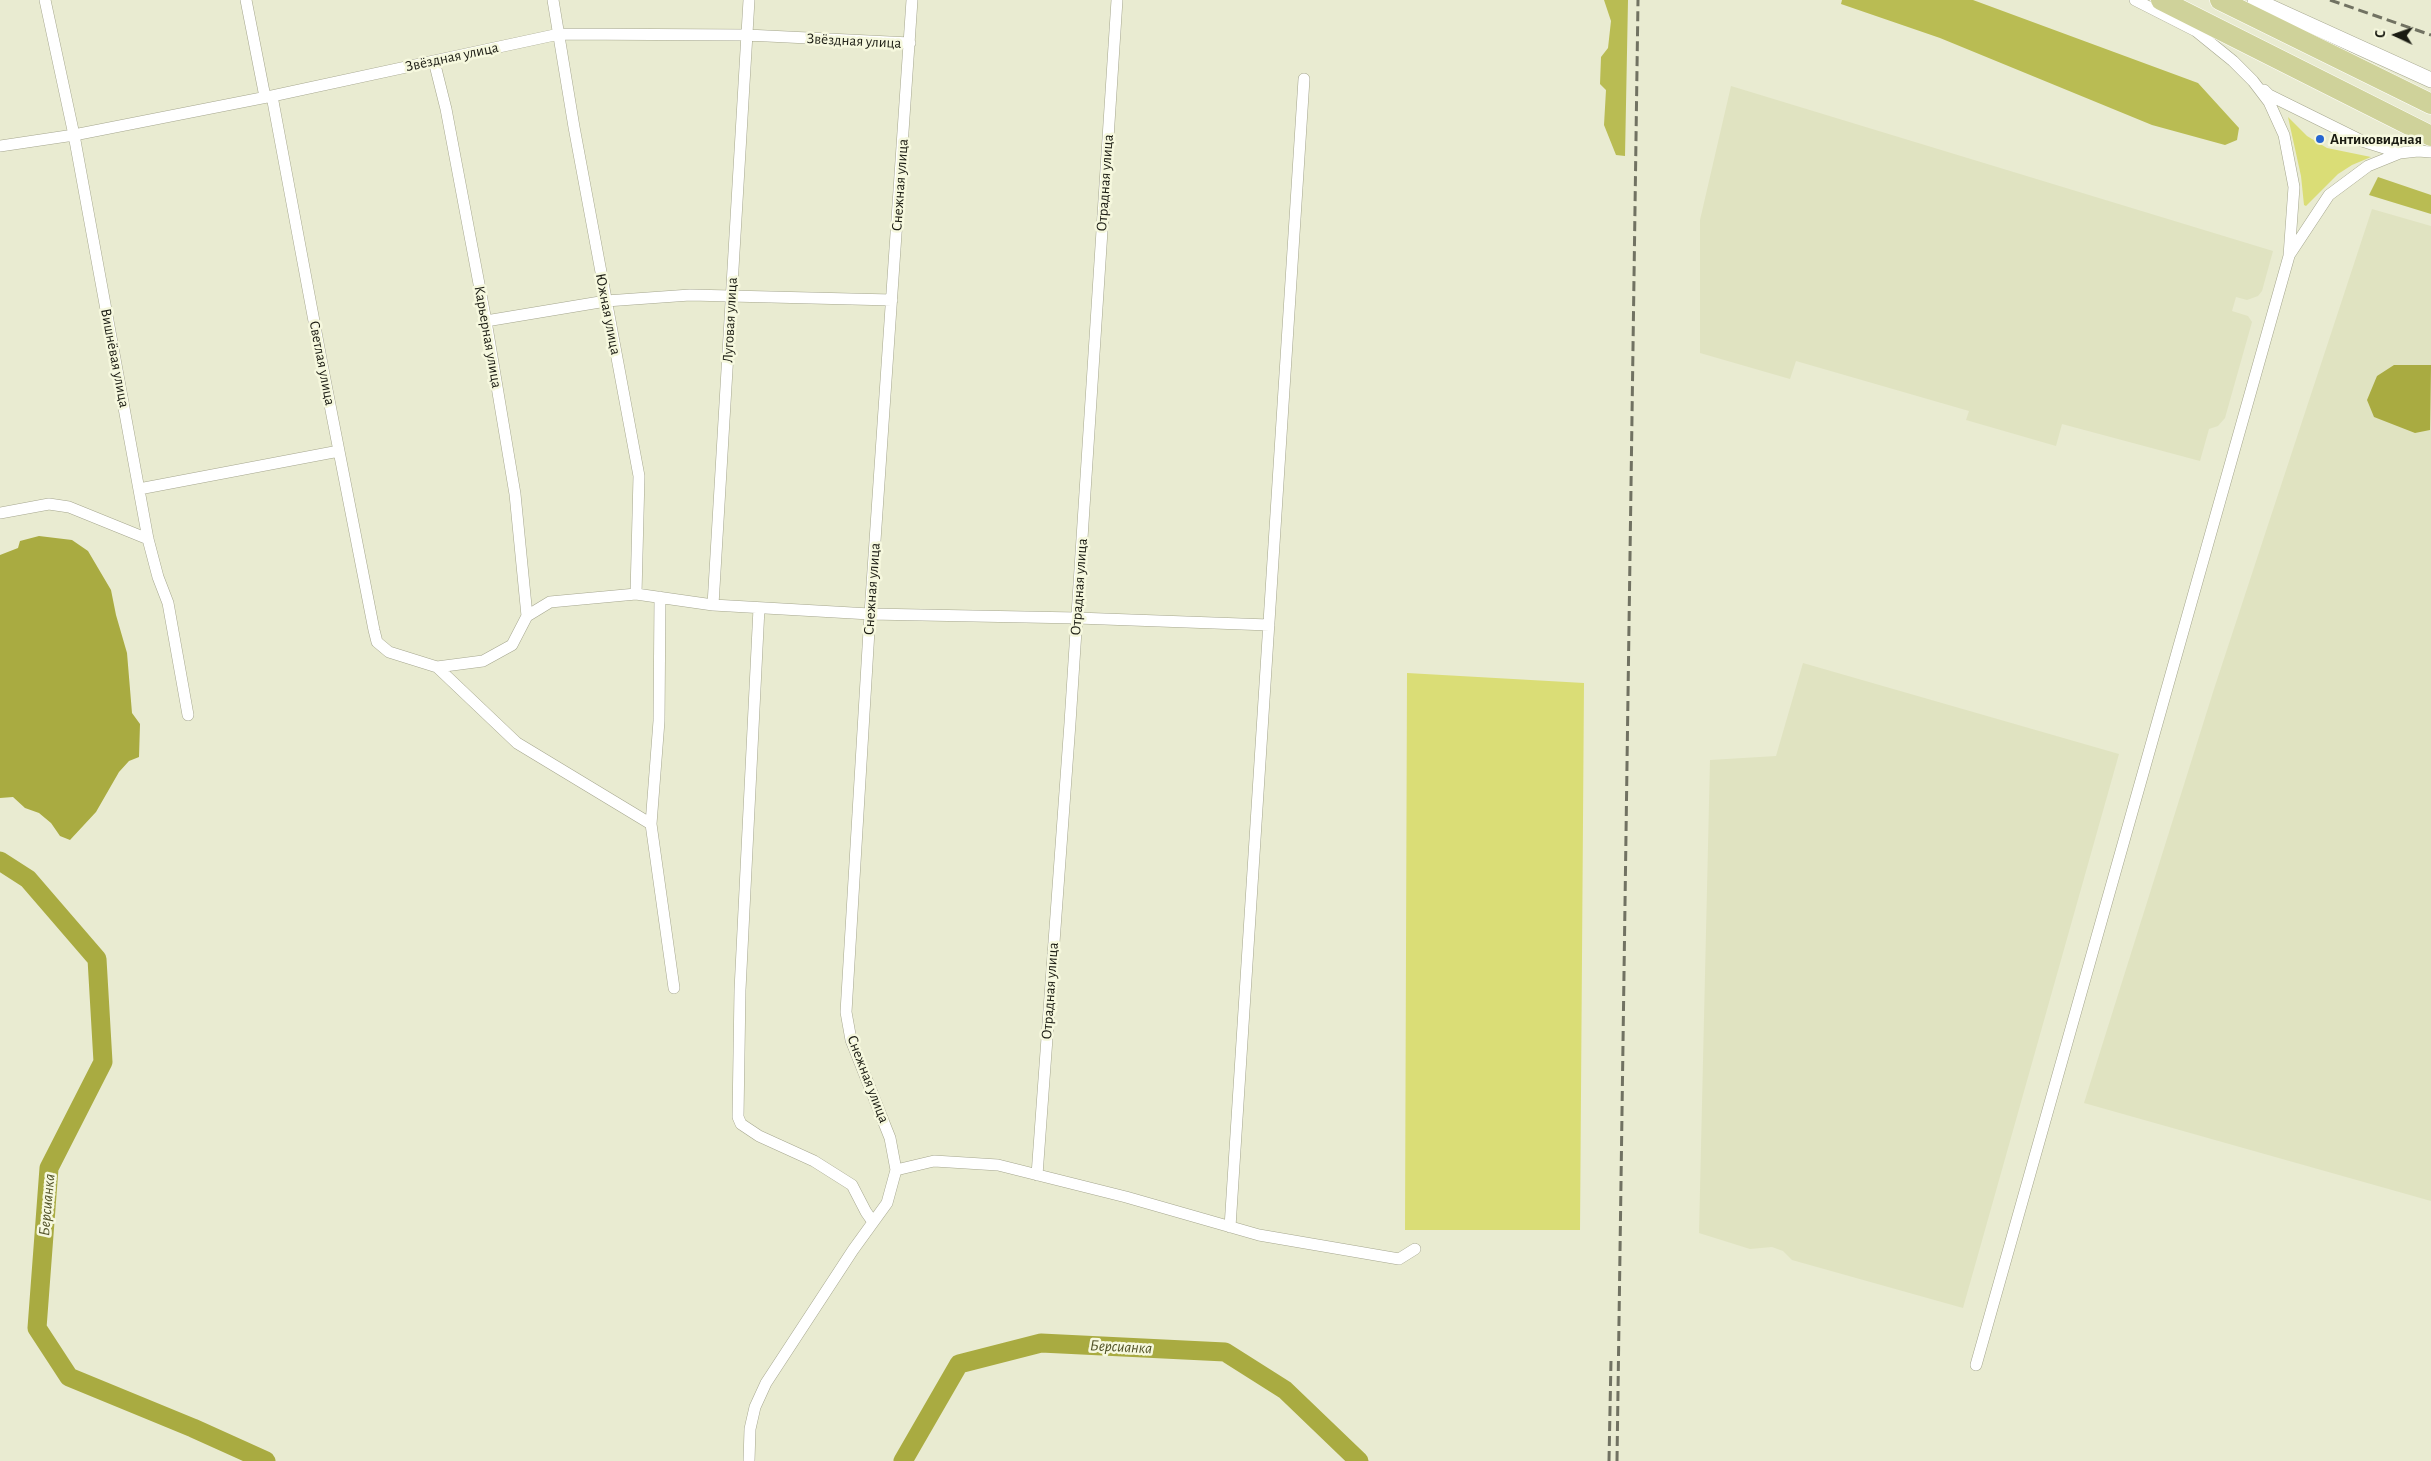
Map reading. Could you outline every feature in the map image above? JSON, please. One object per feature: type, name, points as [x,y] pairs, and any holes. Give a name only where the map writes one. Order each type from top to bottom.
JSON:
[{"type":"highway","points":[[2161,0],[2431,136]]},
{"type":"highway","points":[[2220,0],[2431,104]]},
{"type":"street","name":"Вишнёвая улица","points":[[45,0],[74,135],[148,539],[158,578],[168,603],[188,716]]},
{"type":"street","name":"Светлая улица","points":[[246,0],[268,97],[377,642],[389,652],[437,667]]},
{"type":"street","name":"Южная улица","points":[[553,0],[574,127],[639,476],[636,594]]},
{"type":"street","name":"Луговая улица","points":[[713,605],[749,0]]},
{"type":"street","name":"Снежная улица","points":[[896,1170],[890,1138],[851,1040],[846,1012],[870,614],[912,0]]},
{"type":"street","name":"Отрадная улица","points":[[1037,1175],[1077,618],[1117,0]]},
{"type":"street","points":[[2135,0],[2196,31],[2269,95],[2362,141],[2400,153]]},
{"type":"street","points":[[2255,0],[2431,80]]},
{"type":"street","name":"Звёздная улица","points":[[0,146],[74,135],[268,97],[559,34],[747,35],[910,43]]},
{"type":"street","name":"Карьерная улица","points":[[434,61],[446,109],[486,321],[515,494],[527,616]]},
{"type":"street","points":[[1230,1227],[1304,79]]},
{"type":"street","points":[[1976,1365],[2289,256],[2294,187],[2284,135],[2268,102],[2253,81]]},
{"type":"street","points":[[2289,256],[2329,195],[2368,166],[2400,153],[2418,150],[2431,152]]},
{"type":"street","points":[[486,321],[606,300],[690,295],[731,298],[892,300]]},
{"type":"street","points":[[139,489],[339,451]]},
{"type":"street","points":[[0,513],[49,504],[69,507],[95,515],[148,539]]},
{"type":"street","points":[[437,667],[483,661],[512,645],[527,616],[550,602],[636,594],[713,605],[870,614],[1077,618],[1269,626]]},
{"type":"street","points":[[660,598],[659,720],[651,824],[674,988]]},
{"type":"street","points":[[760,608],[740,990],[738,1117],[741,1124],[759,1136],[814,1161],[852,1184],[873,1222]]},
{"type":"street","points":[[437,667],[517,742],[651,824]]},
{"type":"street","points":[[749,1461],[750,1429],[755,1407],[766,1383],[886,1203],[892,1190],[896,1170],[934,1161],[998,1165],[1259,1235],[1399,1259],[1415,1249]]},
{"type":"shaded area","points":[[1604,0],[1628,0],[1625,156],[1616,155],[1604,125],[1606,90],[1600,84],[1601,57],[1608,48],[1611,21]]},
{"type":"shaded area","points":[[1842,0],[1973,0],[2198,83],[2239,128],[2237,140],[2225,145],[2152,125],[1940,38],[1841,4]]},
{"type":"shaded area","points":[[1731,86],[2273,251],[2262,291],[2258,296],[2247,300],[2236,297],[2232,311],[2248,316],[2252,322],[2225,418],[2218,426],[2209,429],[2200,461],[2062,424],[2056,446],[1966,420],[1969,411],[1796,361],[1790,379],[1700,353],[1700,220]]},
{"type":"shaded area","points":[[2378,177],[2431,195],[2431,214],[2369,195]]},
{"type":"shaded area","points":[[2372,209],[2431,226],[2431,1201],[2084,1103],[2214,689]]},
{"type":"shaded area","points":[[2394,365],[2431,365],[2430,430],[2415,433],[2374,417],[2367,400],[2377,376]]},
{"type":"shaded area","points":[[39,536],[72,540],[88,551],[111,590],[127,653],[132,713],[140,724],[139,757],[129,761],[119,772],[96,812],[70,840],[60,836],[51,823],[39,813],[25,808],[13,797],[0,798],[0,555],[18,548],[20,541]]},
{"type":"shaded area","points":[[1803,663],[2119,754],[1963,1308],[1792,1260],[1783,1251],[1772,1247],[1750,1249],[1699,1233],[1710,760],[1776,756]]},
{"type":"green space","points":[[2288,117],[2307,136],[2327,148],[2371,157],[2352,165],[2338,174],[2306,206],[2304,205],[2301,176]]},
{"type":"green space","points":[[1407,673],[1584,683],[1580,1230],[1405,1230]]},
{"type":"waterway","name":"Берсианка","points":[[0,861],[28,879],[97,959],[103,1062],[49,1168],[37,1328],[69,1377],[193,1428],[266,1461]]},
{"type":"waterway","name":"Берсианка","points":[[903,1461],[959,1364],[1041,1343],[1225,1352],[1285,1390],[1359,1461]]},
{"type":"railway","points":[[1617,1461],[1638,0]]},
{"type":"railway","points":[[2330,0],[2431,35]]},
{"type":"railway","points":[[1609,1461],[1611,1360]]},
{"type":"place","name":"Антиковидная","points":[[2320,139]]}]
